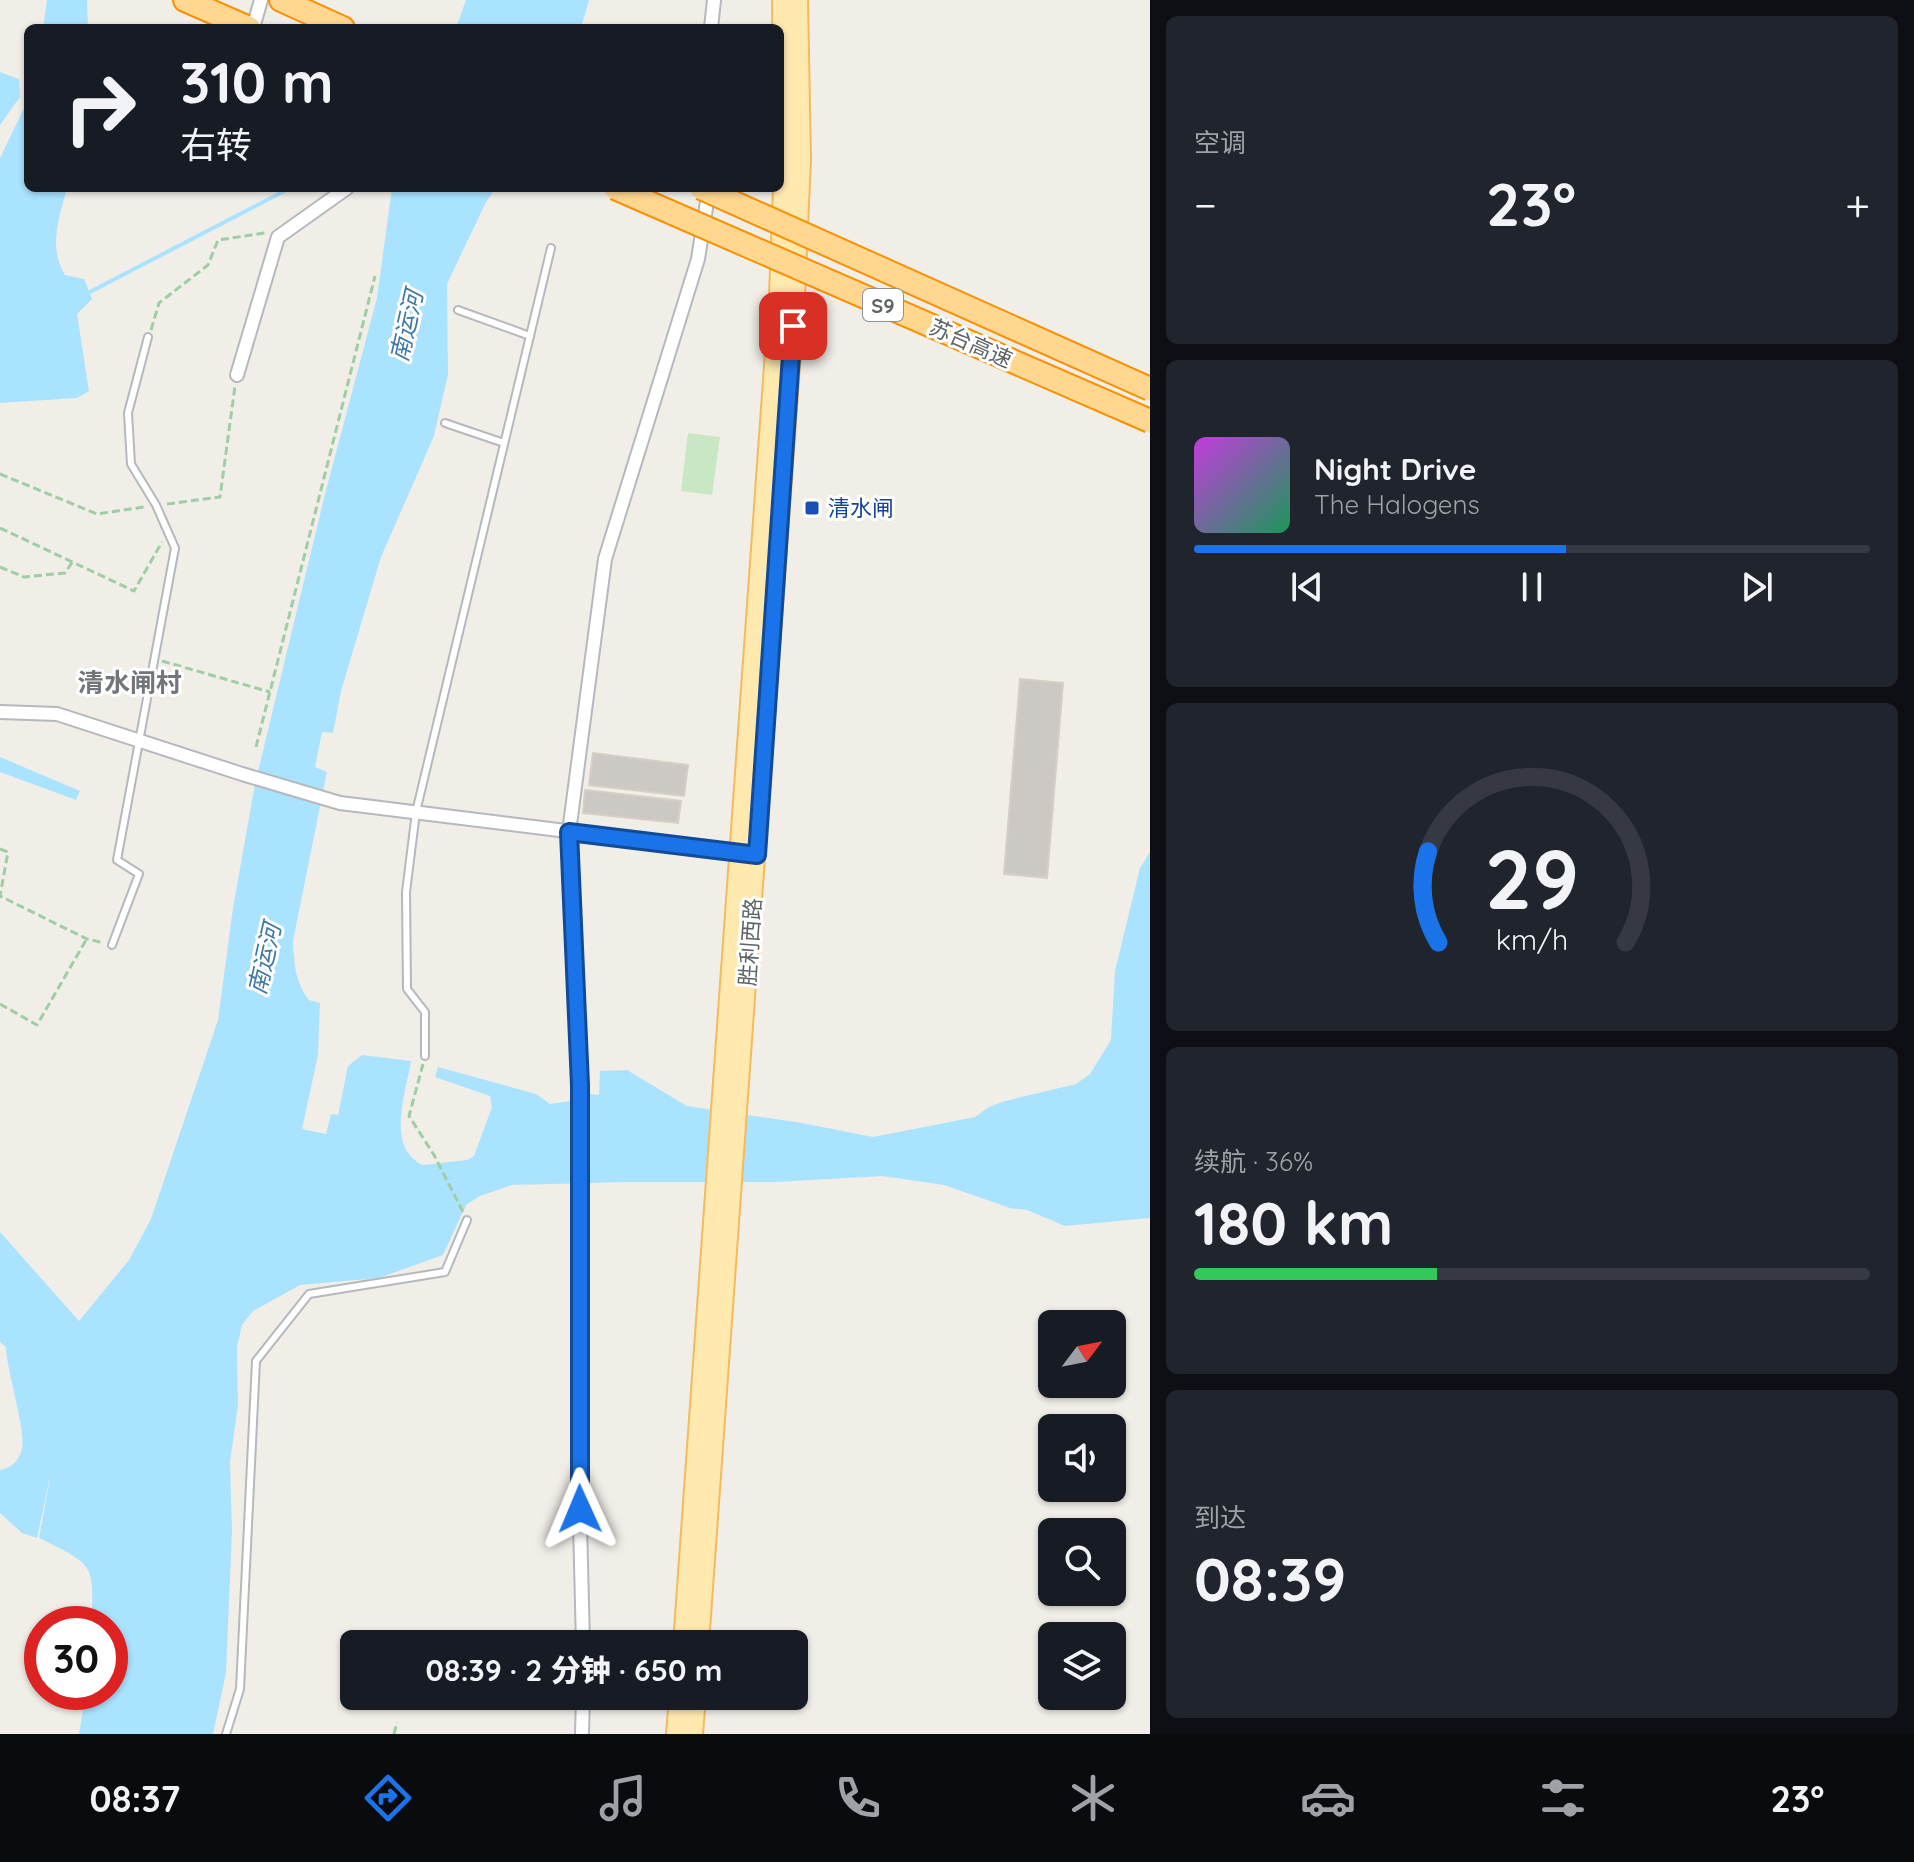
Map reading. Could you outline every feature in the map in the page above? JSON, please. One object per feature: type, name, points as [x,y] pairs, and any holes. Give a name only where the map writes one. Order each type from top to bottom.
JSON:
[{"type":"highway","points":[[185,0],[242,24]]},
{"type":"highway","points":[[281,0],[334,24]]},
{"type":"highway","points":[[306,0],[351,24]]},
{"type":"highway","name":"苏台高速","points":[[624,192],[1150,421]]},
{"type":"highway","name":"苏台高速","points":[[710,192],[1150,389]]},
{"type":"main road","name":"胜利西路","points":[[782,0],[782,24]]},
{"type":"main road","name":"胜利西路","points":[[748,854],[795,295],[801,159],[798,0]]},
{"type":"main road","name":"胜利西路","points":[[700,1630],[748,854],[783,192]]},
{"type":"main road","name":"胜利西路","points":[[684,1630],[725,1190]]},
{"type":"main road","points":[[676,1734],[678,1710]]},
{"type":"main road","points":[[693,1734],[695,1710]]},
{"type":"street","points":[[252,24],[261,0]]},
{"type":"street","points":[[711,24],[714,0]]},
{"type":"street","points":[[237,375],[278,237],[341,192]]},
{"type":"street","points":[[583,1630],[579,1482],[580,1085],[569,832],[605,559],[698,259],[708,192]]},
{"type":"street","points":[[0,712],[57,714],[340,803],[748,854]]},
{"type":"street","points":[[582,1734],[583,1710]]},
{"type":"lane","points":[[425,1056],[425,1012],[407,989],[406,892],[416,812],[551,248]]},
{"type":"lane","points":[[458,310],[530,336]]},
{"type":"lane","points":[[112,945],[139,874],[117,860],[175,548],[156,505],[131,464],[128,413],[148,337]]},
{"type":"lane","points":[[445,423],[504,443]]},
{"type":"lane","points":[[226,1734],[240,1689],[256,1361],[309,1294],[445,1272],[467,1220]]},
{"type":"path","points":[[148,337],[159,303],[208,265],[218,240],[285,232]]},
{"type":"path","points":[[256,747],[375,276]]},
{"type":"path","points":[[0,528],[134,591],[168,532]]},
{"type":"path","points":[[0,567],[24,577],[65,573],[73,561]]},
{"type":"path","points":[[154,659],[270,692]]},
{"type":"path","points":[[0,849],[8,852],[0,896],[87,939],[112,945]]},
{"type":"path","points":[[0,1004],[37,1025],[87,939]]},
{"type":"path","points":[[425,1056],[409,1116],[434,1155],[467,1220]]},
{"type":"path","points":[[394,1734],[397,1722]]},
{"type":"green space","points":[[688,433],[720,437],[712,495],[681,491]]},
{"type":"water","points":[[47,0],[87,0],[88,24],[44,24]]},
{"type":"water","points":[[466,0],[589,0],[582,24],[457,24]]},
{"type":"water","points":[[0,72],[19,79],[20,97],[0,125]]},
{"type":"water","points":[[24,108],[24,192],[66,192],[57,232],[57,254],[65,275],[84,279],[92,299],[77,314],[89,391],[77,398],[0,403],[0,158]]},
{"type":"water","name":"南运河","points":[[391,192],[493,192],[447,284],[448,374],[434,436],[381,557],[341,691],[333,733],[322,732],[315,767],[327,772],[293,941],[301,986],[309,1000],[320,1003],[318,1055],[302,1129],[326,1134],[331,1114],[338,1115],[348,1066],[362,1055],[411,1061],[401,1133],[411,1157],[423,1165],[467,1160],[474,1156],[492,1107],[490,1096],[435,1077],[438,1067],[536,1094],[550,1104],[583,1099],[584,1093],[599,1095],[600,1071],[627,1070],[687,1106],[873,1137],[975,1117],[1005,1101],[1076,1084],[1090,1074],[1111,1040],[1115,971],[1140,868],[1150,852],[1150,1218],[1065,1226],[1027,1210],[1010,1208],[944,1185],[883,1176],[776,1182],[512,1185],[480,1196],[466,1205],[443,1255],[379,1278],[300,1285],[253,1311],[242,1325],[237,1347],[238,1405],[230,1462],[232,1532],[226,1673],[213,1734],[79,1734],[83,1710],[128,1710],[128,1606],[92,1606],[91,1577],[87,1568],[70,1554],[39,1538],[51,1472],[37,1538],[22,1533],[0,1513],[0,1470],[17,1460],[23,1440],[6,1347],[0,1342],[0,1232],[79,1321],[129,1260],[151,1219],[218,1020],[233,908],[255,784],[325,494],[377,298]]},
{"type":"water","points":[[0,757],[80,791],[76,800],[0,772]]},
{"type":"building","points":[[1020,679],[1063,683],[1047,878],[1004,874]]},
{"type":"building","points":[[593,753],[688,765],[684,796],[589,785]]},
{"type":"building","points":[[585,790],[681,801],[678,823],[583,813]]},
{"type":"waterway","points":[[86,294],[282,192]]},
{"type":"place","name":"清水闸","points":[[812,508]]},
{"type":"district","name":"清水闸村","points":[[130,682]]},
{"type":"route","points":[[580,1509],[580,1085],[569,832],[757,855],[793,326]]}]
